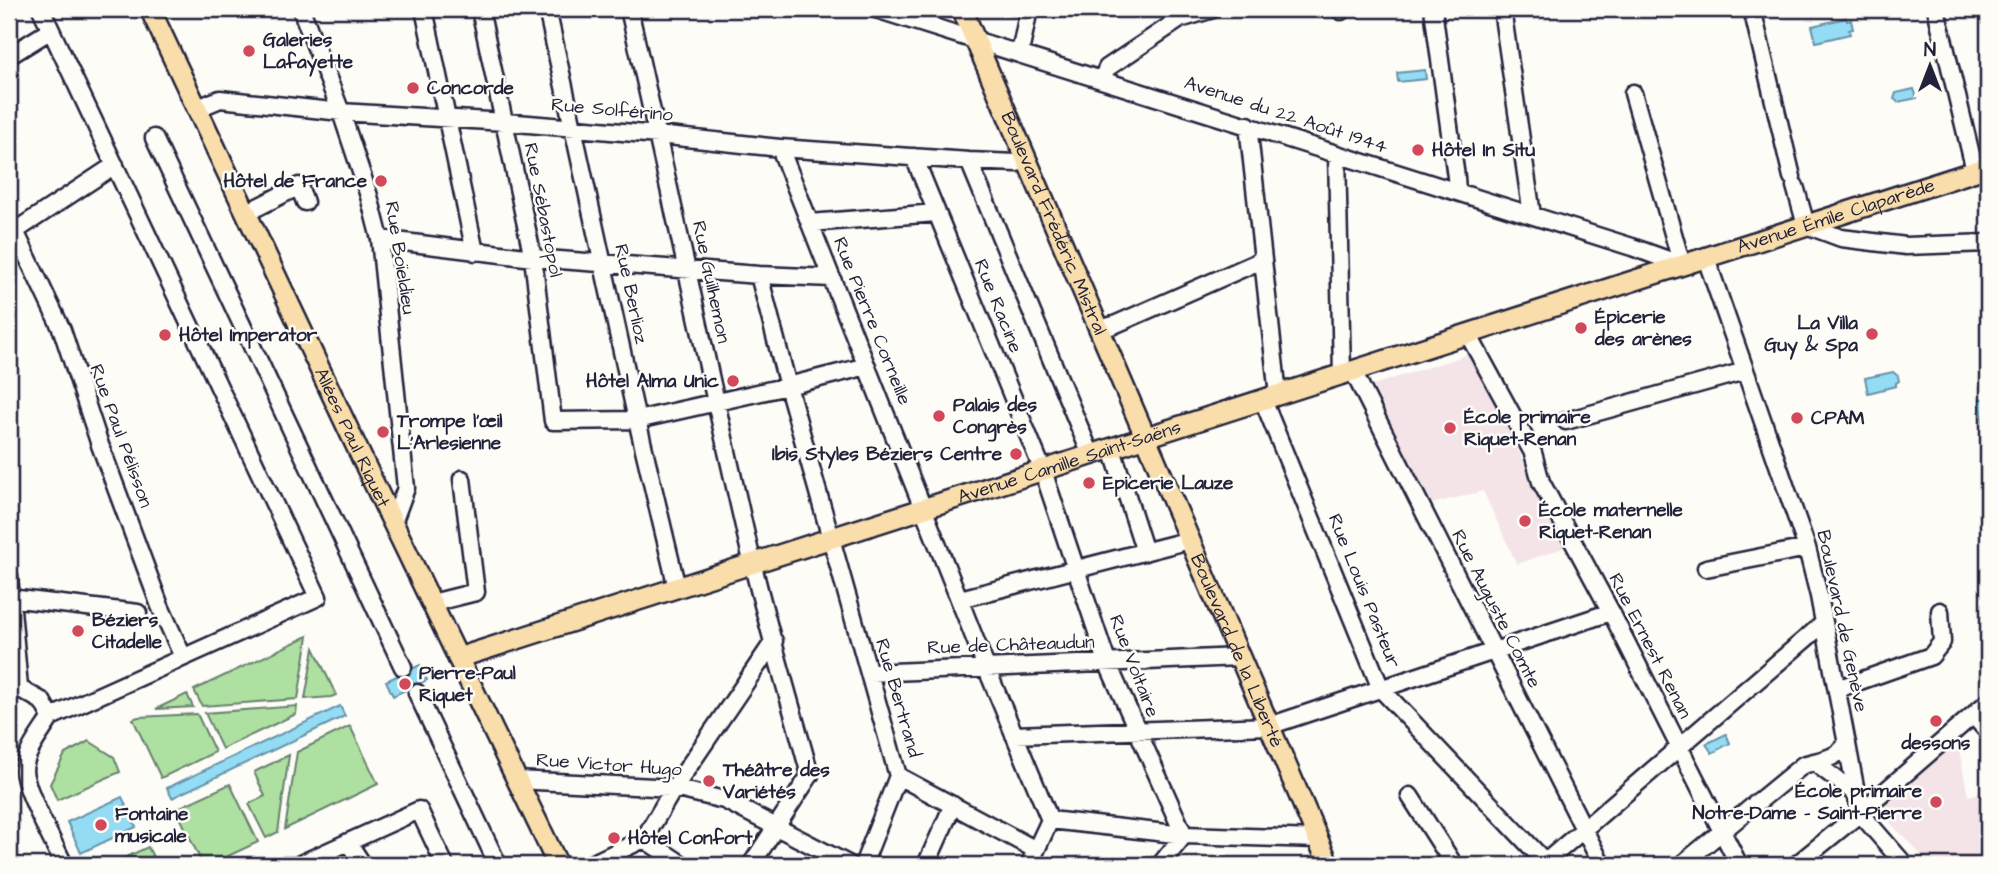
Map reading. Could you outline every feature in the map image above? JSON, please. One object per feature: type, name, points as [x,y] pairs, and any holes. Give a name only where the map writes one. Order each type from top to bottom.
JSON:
[{"type":"main road","name":"Allées Paul Riquet","points":[[150,9],[558,865]]},
{"type":"main road","name":"Boulevard Frédéric Mistral","points":[[962,9],[1146,438]]},
{"type":"main road","name":"Avenue Émile Claparède","points":[[1682,265],[1982,169]]},
{"type":"main road","name":"Avenue Camille Saint-Saëns","points":[[458,658],[1682,265]]},
{"type":"main road","name":"Boulevard de la Liberté","points":[[1146,438],[1329,865]]},
{"type":"street","points":[[41,9],[318,597],[51,717],[30,751],[24,769],[28,786],[64,865]]},
{"type":"street","name":"Rue Boïeldieu","points":[[301,9],[341,112],[369,196],[380,239],[406,488],[393,523]]},
{"type":"street","points":[[424,9],[475,252]]},
{"type":"street","name":"Rue Sébastopol","points":[[480,9],[533,258],[553,421],[637,420]]},
{"type":"street","name":"Rue Berlioz","points":[[547,9],[637,420],[677,588]]},
{"type":"street","name":"Rue Guilhemon","points":[[629,9],[753,564],[810,775],[751,865]]},
{"type":"street","points":[[1020,53],[1030,9]]},
{"type":"street","points":[[1102,79],[1107,68],[1180,19],[1213,9]]},
{"type":"street","points":[[1433,9],[1457,191]]},
{"type":"street","points":[[1502,9],[1532,215]]},
{"type":"street","points":[[1752,9],[1807,225],[1840,238],[1906,246],[1988,243]]},
{"type":"street","points":[[1936,9],[1982,169]]},
{"type":"street","name":"Avenue du 22 Août 1944","points":[[883,10],[1682,265]]},
{"type":"street","points":[[9,55],[51,30]]},
{"type":"street","points":[[1633,93],[1682,265]]},
{"type":"street","name":"Rue Solférino","points":[[196,109],[220,99],[341,112],[505,122],[780,148],[969,161],[1017,163],[1026,159]]},
{"type":"street","name":"Rue Louis Pasteur","points":[[1248,125],[1262,260],[1271,397],[1381,689],[1545,864]]},
{"type":"street","points":[[154,138],[403,667]]},
{"type":"street","name":"Rue Pierre Corneille","points":[[780,148],[986,667],[1050,820]]},
{"type":"street","points":[[1337,154],[1348,373]]},
{"type":"street","name":"Rue Racine","points":[[914,157],[1043,471]]},
{"type":"street","points":[[969,161],[1091,455]]},
{"type":"street","points":[[12,233],[115,165]]},
{"type":"street","points":[[246,213],[299,186],[305,202]]},
{"type":"street","points":[[810,223],[936,212]]},
{"type":"street","name":"Rue Paul Pélisson","points":[[12,233],[62,330],[100,444],[160,607],[183,657]]},
{"type":"street","points":[[380,239],[533,258],[832,278]]},
{"type":"street","name":"Boulevard de Genève","points":[[1706,258],[1807,548],[1860,813],[1905,865]]},
{"type":"street","points":[[1099,329],[1114,325],[1262,260]]},
{"type":"street","name":"Rue Bertrand","points":[[759,275],[898,776],[863,865]]},
{"type":"street","name":"Rue Ernest Renan","points":[[1468,334],[1532,453],[1542,482],[1739,865]]},
{"type":"street","points":[[637,420],[867,366]]},
{"type":"street","points":[[1566,421],[1745,371]]},
{"type":"street","name":"Rue Auguste Comte","points":[[1348,373],[1494,651],[1602,865]]},
{"type":"street","points":[[1112,449],[1145,552]]},
{"type":"street","name":"Rue Voltaire","points":[[1043,471],[1107,662],[1184,835]]},
{"type":"street","points":[[432,603],[476,592],[462,480]]},
{"type":"street","points":[[960,599],[1190,540]]},
{"type":"street","points":[[1706,568],[1807,548]]},
{"type":"street","points":[[9,576],[12,687],[42,701],[51,717]]},
{"type":"street","points":[[10,598],[138,613]]},
{"type":"street","points":[[1837,689],[1931,656],[1942,642],[1940,611]]},
{"type":"street","points":[[1014,735],[1269,726],[1611,612]]},
{"type":"street","points":[[1545,864],[1824,623]]},
{"type":"street","points":[[589,865],[644,839],[674,788],[774,641]]},
{"type":"street","name":"Rue de Châteaudun","points":[[869,673],[1239,657]]},
{"type":"street","points":[[417,693],[498,865]]},
{"type":"street","points":[[1807,862],[1988,702]]},
{"type":"street","points":[[1973,715],[1988,732]]},
{"type":"street","points":[[1681,865],[1795,769],[1837,754],[1847,743]]},
{"type":"street","points":[[1814,762],[1856,794]]},
{"type":"street","points":[[898,776],[953,805],[1033,858],[1050,820],[1184,835],[1317,838]]},
{"type":"street","name":"Rue Victor Hugo","points":[[516,780],[674,788],[724,800],[850,865]]},
{"type":"street","points":[[1410,796],[1454,865]]},
{"type":"street","points":[[926,865],[953,805]]},
{"type":"street","points":[[299,865],[419,810],[445,865]]},
{"type":"street","points":[[1160,865],[1184,835]]},
{"type":"street","points":[[644,839],[683,865]]},
{"type":"street","points":[[348,842],[363,865]]},
{"type":"shaded area","name":"École primaire Riquet-Renan","points":[[1470,354],[1566,547],[1517,564],[1483,491],[1431,504],[1373,385]]},
{"type":"shaded area","name":"École primaire Notre-Dame - Saint-Pierre","points":[[1957,740],[1968,796],[1988,791],[1988,865],[1931,865],[1876,808]]},
{"type":"green space","points":[[308,636],[298,699],[202,706],[194,690]]},
{"type":"green space","points":[[314,648],[336,695],[305,699]]},
{"type":"green space","points":[[187,694],[193,707],[156,709]]},
{"type":"green space","points":[[297,706],[296,714],[222,749],[205,713]]},
{"type":"green space","points":[[197,714],[215,752],[161,778],[133,719]]},
{"type":"green space","points":[[350,726],[378,784],[285,829],[297,752]]},
{"type":"green space","points":[[89,741],[114,757],[120,772],[57,800],[50,784],[65,754]]},
{"type":"green space","points":[[289,755],[278,832],[266,838],[249,804],[265,796],[254,772]]},
{"type":"green space","points":[[230,784],[258,842],[209,865],[203,865],[176,809]]},
{"type":"green space","points":[[148,847],[157,865],[109,865]]},
{"type":"water","points":[[1846,18],[1847,21],[1851,20],[1853,29],[1849,30],[1850,34],[1816,42],[1812,26]]},
{"type":"water","points":[[1425,70],[1426,79],[1398,82],[1397,73]]},
{"type":"water","points":[[1914,89],[1917,98],[1898,102],[1894,99],[1896,93]]},
{"type":"water","points":[[1893,372],[1898,376],[1896,386],[1868,393],[1865,378]]},
{"type":"water","points":[[1988,398],[1988,430],[1984,430],[1980,399]]},
{"type":"water","points":[[420,665],[427,680],[393,696],[386,681]]},
{"type":"water","points":[[340,706],[345,716],[172,798],[167,788]]},
{"type":"water","points":[[1726,734],[1730,743],[1712,753],[1706,744]]},
{"type":"water","name":"Fontaine musicale","points":[[122,797],[136,827],[81,853],[67,822]]},
{"type":"place","name":"Galeries Lafayette","points":[[249,51]]},
{"type":"place","name":"Concorde","points":[[413,88]]},
{"type":"place","name":"Hôtel In Situ","points":[[1418,150]]},
{"type":"place","name":"Hôtel de France","points":[[381,181]]},
{"type":"place","name":"Épicerie des arènes","points":[[1581,328]]},
{"type":"place","name":"La Villa Guy & Spa","points":[[1872,334]]},
{"type":"place","name":"Hôtel Imperator","points":[[165,335]]},
{"type":"place","name":"Hôtel Alma Unic","points":[[733,381]]},
{"type":"place","name":"Palais des Congrès","points":[[939,416]]},
{"type":"place","name":"CPAM","points":[[1797,418]]},
{"type":"place","name":"École primaire Riquet-Renan","points":[[1450,428]]},
{"type":"place","name":"Trompe l’œil L’Arlesienne","points":[[383,432]]},
{"type":"place","name":"Ibis Styles Béziers Centre","points":[[1016,454]]},
{"type":"place","name":"Epicerie Lauze","points":[[1089,483]]},
{"type":"place","name":"École maternelle Riquet-Renan","points":[[1525,521]]},
{"type":"place","name":"Béziers Citadelle","points":[[78,631]]},
{"type":"place","name":"Pierre-Paul Riquet","points":[[405,684]]},
{"type":"place","name":"dessons","points":[[1936,721]]},
{"type":"place","name":"Théâtre des Variétés","points":[[709,781]]},
{"type":"place","name":"École primaire Notre-Dame - Saint-Pierre","points":[[1936,802]]},
{"type":"place","name":"Fontaine musicale","points":[[101,825]]},
{"type":"place","name":"Hôtel Confort","points":[[614,838]]}]
